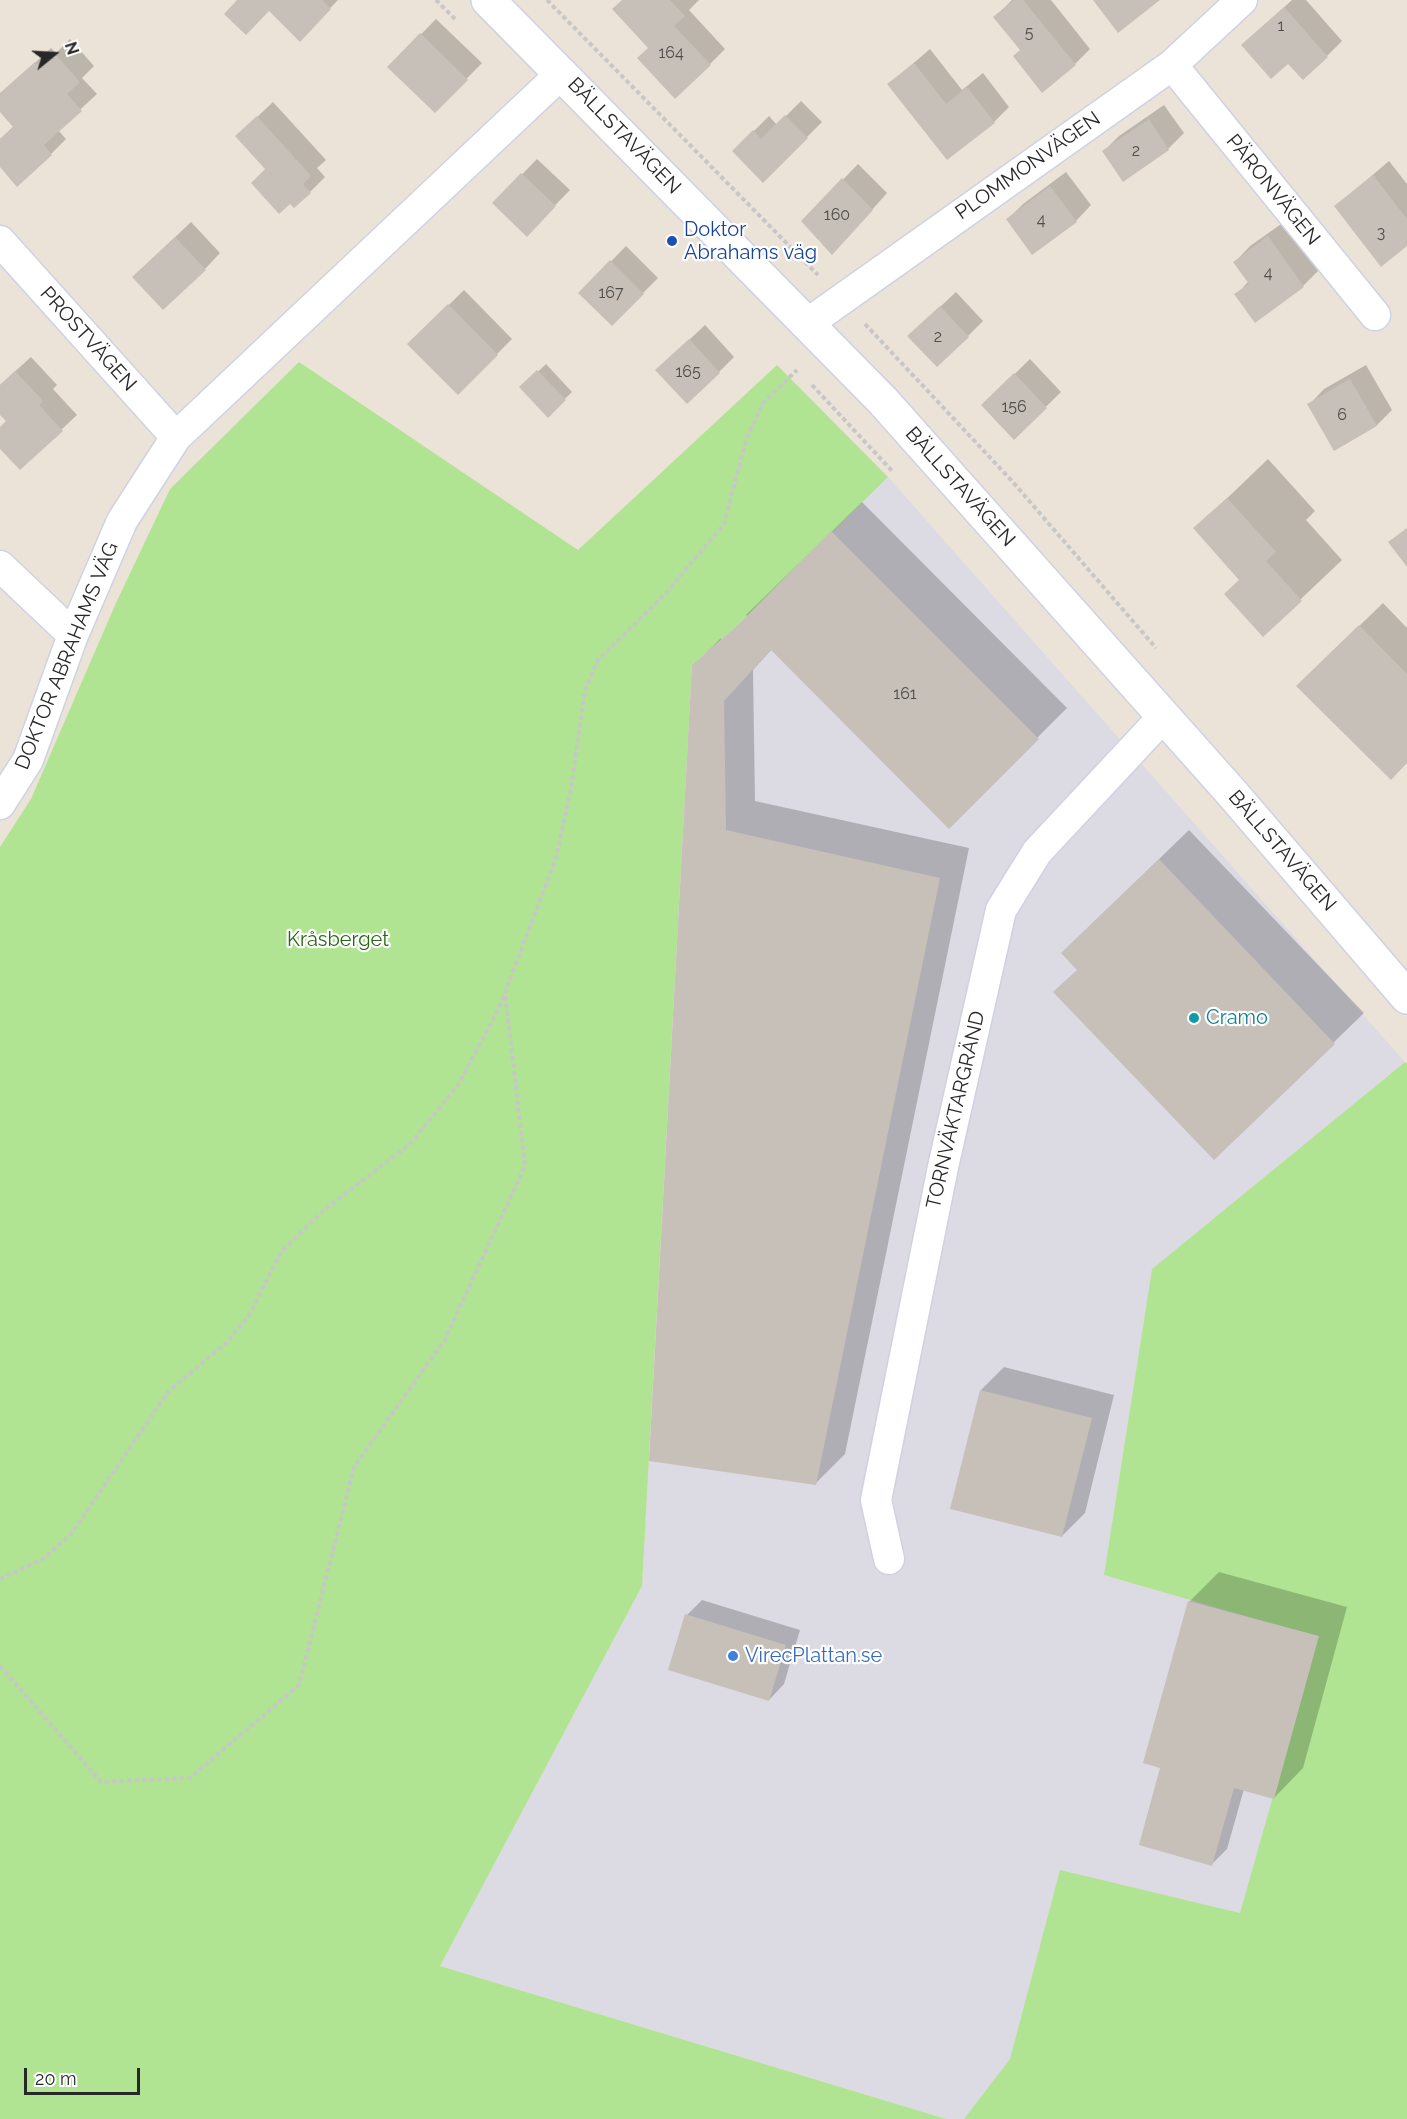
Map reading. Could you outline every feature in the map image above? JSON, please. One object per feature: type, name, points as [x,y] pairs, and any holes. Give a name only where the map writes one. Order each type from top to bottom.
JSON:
[{"type":"street","name":"BÄLLSTAVÄGEN","points":[[488,0],[883,401],[1164,716],[1407,997]]},
{"type":"street","name":"PLOMMONVÄGEN","points":[[807,324],[1172,65],[1242,0]]},
{"type":"street","name":"PÄRONVÄGEN","points":[[1172,65],[1375,315]]},
{"type":"street","name":"DOKTOR ABRAHAMS VÄG","points":[[0,804],[28,760],[73,635],[122,521],[176,437],[562,73]]},
{"type":"street","name":"PROSTVÄGEN","points":[[0,241],[176,437]]},
{"type":"street","points":[[0,566],[73,635]]},
{"type":"street","name":"TORNVÄKTARGRÄND","points":[[889,1559],[876,1500],[943,1167],[1001,910],[1037,852],[1164,716]]},
{"type":"path","points":[[436,0],[461,25]]},
{"type":"path","points":[[789,361],[901,480]]},
{"type":"path","points":[[0,1579],[43,1559],[72,1533],[168,1392],[227,1342],[248,1317],[281,1252],[324,1210],[410,1144],[458,1085],[505,992],[555,861],[571,789],[585,690],[598,660],[665,594],[724,524],[747,437],[764,402],[797,369]]},
{"type":"path","points":[[0,1666],[101,1782],[190,1778],[298,1684],[354,1467],[444,1341],[525,1166],[505,992]]},
{"type":"shaded area","points":[[888,477],[1405,1062],[1152,1269],[1104,1575],[1319,1636],[1240,1913],[1060,1871],[1010,2060],[964,2119],[946,2119],[440,1966],[642,1586],[692,665],[742,621]]},
{"type":"green space","name":"Kråsberget","points":[[299,362],[578,550],[777,365],[888,477],[742,621],[692,665],[642,1586],[440,1966],[946,2119],[0,2119],[0,847],[31,799],[116,603],[170,489]]},
{"type":"green space","points":[[1405,1062],[1407,1064],[1407,2119],[964,2119],[1010,2059],[1060,1870],[1240,1913],[1318,1637],[1104,1575],[1152,1269]]},
{"type":"building","points":[[237,0],[322,0],[331,9],[300,42],[269,11],[246,35],[224,14]]},
{"type":"building","points":[[622,0],[670,0],[685,16],[674,26],[711,65],[675,99],[637,58],[648,48],[612,9]]},
{"type":"building","points":[[1014,0],[1023,0],[1076,65],[1042,93],[1013,56],[1020,50],[993,17]]},
{"type":"building","points":[[1093,0],[1160,0],[1118,33]]},
{"type":"building","points":[[1284,7],[1328,57],[1303,80],[1288,64],[1271,79],[1241,45]]},
{"type":"building","points":[[420,33],[468,80],[435,113],[387,67]]},
{"type":"building","points":[[54,53],[80,82],[67,94],[82,111],[44,145],[52,155],[17,187],[0,167],[0,139],[13,127],[0,112],[0,93],[35,62],[40,67]]},
{"type":"building","points":[[914,63],[946,104],[967,87],[995,123],[947,160],[887,84]]},
{"type":"building","points":[[785,115],[808,138],[763,183],[732,151],[753,130],[761,139]]},
{"type":"building","points":[[257,116],[311,176],[303,184],[311,193],[294,208],[290,204],[279,214],[251,183],[265,169],[235,136]]},
{"type":"building","points":[[1149,119],[1169,150],[1123,182],[1102,151]]},
{"type":"building","points":[[521,173],[556,206],[527,237],[492,203]]},
{"type":"building","points":[[1373,175],[1407,219],[1407,246],[1381,267],[1334,206]]},
{"type":"building","points":[[842,178],[873,210],[832,255],[801,221]]},
{"type":"building","points":[[1050,186],[1077,222],[1032,255],[1006,219]]},
{"type":"building","points":[[1268,236],[1304,287],[1255,323],[1234,294],[1249,284],[1233,262]]},
{"type":"building","points":[[175,237],[206,270],[163,310],[132,277]]},
{"type":"building","points":[[610,260],[644,294],[612,326],[578,293]]},
{"type":"building","points":[[448,304],[498,355],[458,395],[407,344]]},
{"type":"building","points":[[940,306],[969,337],[937,367],[907,336]]},
{"type":"building","points":[[689,339],[720,373],[687,404],[655,370]]},
{"type":"building","points":[[537,370],[566,400],[548,418],[519,387]]},
{"type":"building","points":[[15,371],[43,401],[39,405],[63,431],[20,470],[0,449],[0,427],[6,421],[0,415],[0,385]]},
{"type":"building","points":[[1014,373],[1047,408],[1014,440],[981,405]]},
{"type":"building","points":[[1350,379],[1377,426],[1334,451],[1307,404]]},
{"type":"building","points":[[1227,498],[1276,552],[1266,561],[1302,601],[1263,637],[1224,594],[1239,580],[1193,528]]},
{"type":"building","points":[[1407,528],[1407,567],[1388,542]]},
{"type":"building","points":[[831,531],[1039,739],[949,829],[771,650],[724,701],[726,830],[940,878],[816,1485],[649,1461],[692,665],[742,621]]},
{"type":"building","points":[[1359,625],[1407,674],[1407,763],[1391,780],[1296,686]]},
{"type":"building","name":"Cramo","points":[[1159,859],[1335,1044],[1214,1160],[1053,992],[1077,970],[1061,953]]},
{"type":"building","points":[[980,1390],[1092,1418],[1062,1537],[950,1509]]},
{"type":"building","points":[[1188,1601],[1319,1636],[1274,1799],[1234,1788],[1212,1866],[1139,1845],[1160,1768],[1143,1763]]},
{"type":"building","points":[[685,1614],[786,1645],[769,1701],[668,1670]]},
{"type":"place","name":"Doktor Abrahams väg","points":[[672,241]]},
{"type":"place","name":"Cramo","points":[[1194,1018]]},
{"type":"place","name":"VirecPlattan.se","points":[[733,1656]]}]
